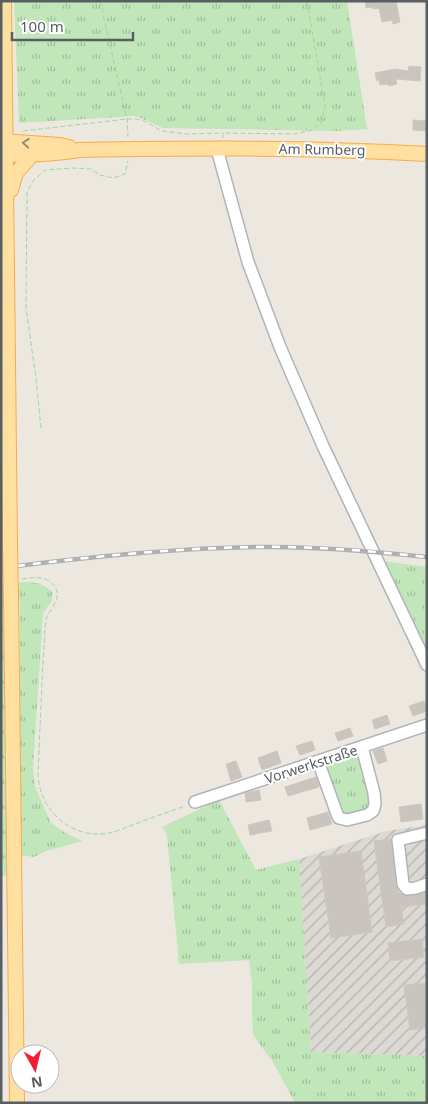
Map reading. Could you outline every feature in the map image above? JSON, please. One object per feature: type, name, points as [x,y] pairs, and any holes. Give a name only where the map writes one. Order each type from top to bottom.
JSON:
[{"type":"main road","points":[[4,1],[3,111],[7,208],[17,1103]]},
{"type":"main road","points":[[4,145],[60,145],[80,150]]},
{"type":"main road","points":[[4,145],[32,156],[80,150]]},
{"type":"main road","name":"Am Rumberg","points":[[80,150],[300,148],[427,154]]},
{"type":"main road","points":[[7,208],[16,173],[32,156]]},
{"type":"street","points":[[220,149],[248,262],[280,347],[323,446],[427,665]]},
{"type":"street","name":"Vorwerkstraße","points":[[195,802],[427,725]]},
{"type":"street","points":[[318,761],[336,814],[340,818],[347,820],[368,815],[375,804],[362,747]]},
{"type":"street","points":[[427,833],[398,840],[403,884],[407,889],[427,884]]},
{"type":"path","points":[[41,428],[26,308],[27,192],[33,181],[45,170],[91,169],[100,175],[113,178],[124,174],[128,163],[127,119],[100,1]]},
{"type":"path","points":[[4,145],[41,129],[127,119],[144,121],[162,131],[187,134],[294,134],[310,131],[321,124],[325,106],[307,1]]},
{"type":"path","points":[[220,149],[224,133]]},
{"type":"path","points":[[20,579],[39,577],[46,579],[52,583],[57,591],[55,604],[46,618],[38,774],[41,794],[53,814],[63,823],[76,830],[102,834],[115,832],[195,802]]},
{"type":"shaded area","points":[[427,825],[427,1056],[311,1052],[299,859],[386,831]]},
{"type":"green space","points":[[14,1],[347,1],[367,129],[338,131],[163,128],[136,116],[19,123]]},
{"type":"green space","points":[[383,561],[427,567],[427,653]]},
{"type":"green space","points":[[26,582],[40,584],[52,592],[52,601],[43,613],[33,768],[35,787],[51,823],[82,841],[46,851],[34,857],[19,855],[20,600],[3,600],[8,875],[1,876],[1,585]]},
{"type":"green space","points":[[362,747],[373,811],[339,818],[318,761]]},
{"type":"green space","points":[[219,800],[256,870],[299,859],[311,1052],[427,1056],[427,1103],[295,1103],[273,1062],[253,1034],[252,984],[249,960],[179,964],[167,835],[162,827]]},
{"type":"building","points":[[365,1],[396,1],[400,22],[393,24],[392,20],[382,22],[379,8],[366,8]]},
{"type":"building","points":[[409,66],[421,67],[420,81],[396,79],[397,84],[389,86],[388,84],[380,85],[379,80],[377,81],[375,73],[395,69],[408,71]]},
{"type":"building","points":[[413,120],[427,121],[427,131],[413,130]]},
{"type":"building","points":[[424,701],[427,711],[413,716],[409,706]]},
{"type":"building","points":[[387,715],[390,724],[375,729],[372,720]]},
{"type":"building","points":[[350,728],[353,736],[338,741],[335,733]]},
{"type":"building","points":[[312,741],[315,750],[300,755],[296,746]]},
{"type":"building","points":[[383,748],[387,761],[378,764],[373,751]]},
{"type":"building","points":[[277,751],[281,763],[262,770],[258,758]]},
{"type":"building","points":[[236,761],[242,777],[231,781],[226,764]]},
{"type":"building","points":[[316,777],[319,787],[288,796],[285,787]]},
{"type":"building","points":[[259,790],[261,800],[246,802],[245,793]]},
{"type":"building","points":[[421,804],[423,819],[401,822],[399,807]]},
{"type":"building","points":[[328,812],[332,824],[310,830],[307,818]]},
{"type":"building","points":[[269,820],[272,831],[250,835],[248,825]]},
{"type":"building","points":[[391,839],[396,885],[399,893],[408,896],[427,892],[427,904],[401,907],[404,924],[386,927],[374,841]]},
{"type":"building","points":[[361,851],[372,932],[331,938],[319,857]]},
{"type":"building","points":[[422,939],[424,957],[390,961],[388,943]]},
{"type":"building","points":[[427,983],[427,1028],[410,1030],[404,985]]},
{"type":"railway","points":[[1,568],[130,554],[227,548],[322,548],[427,557]]}]
